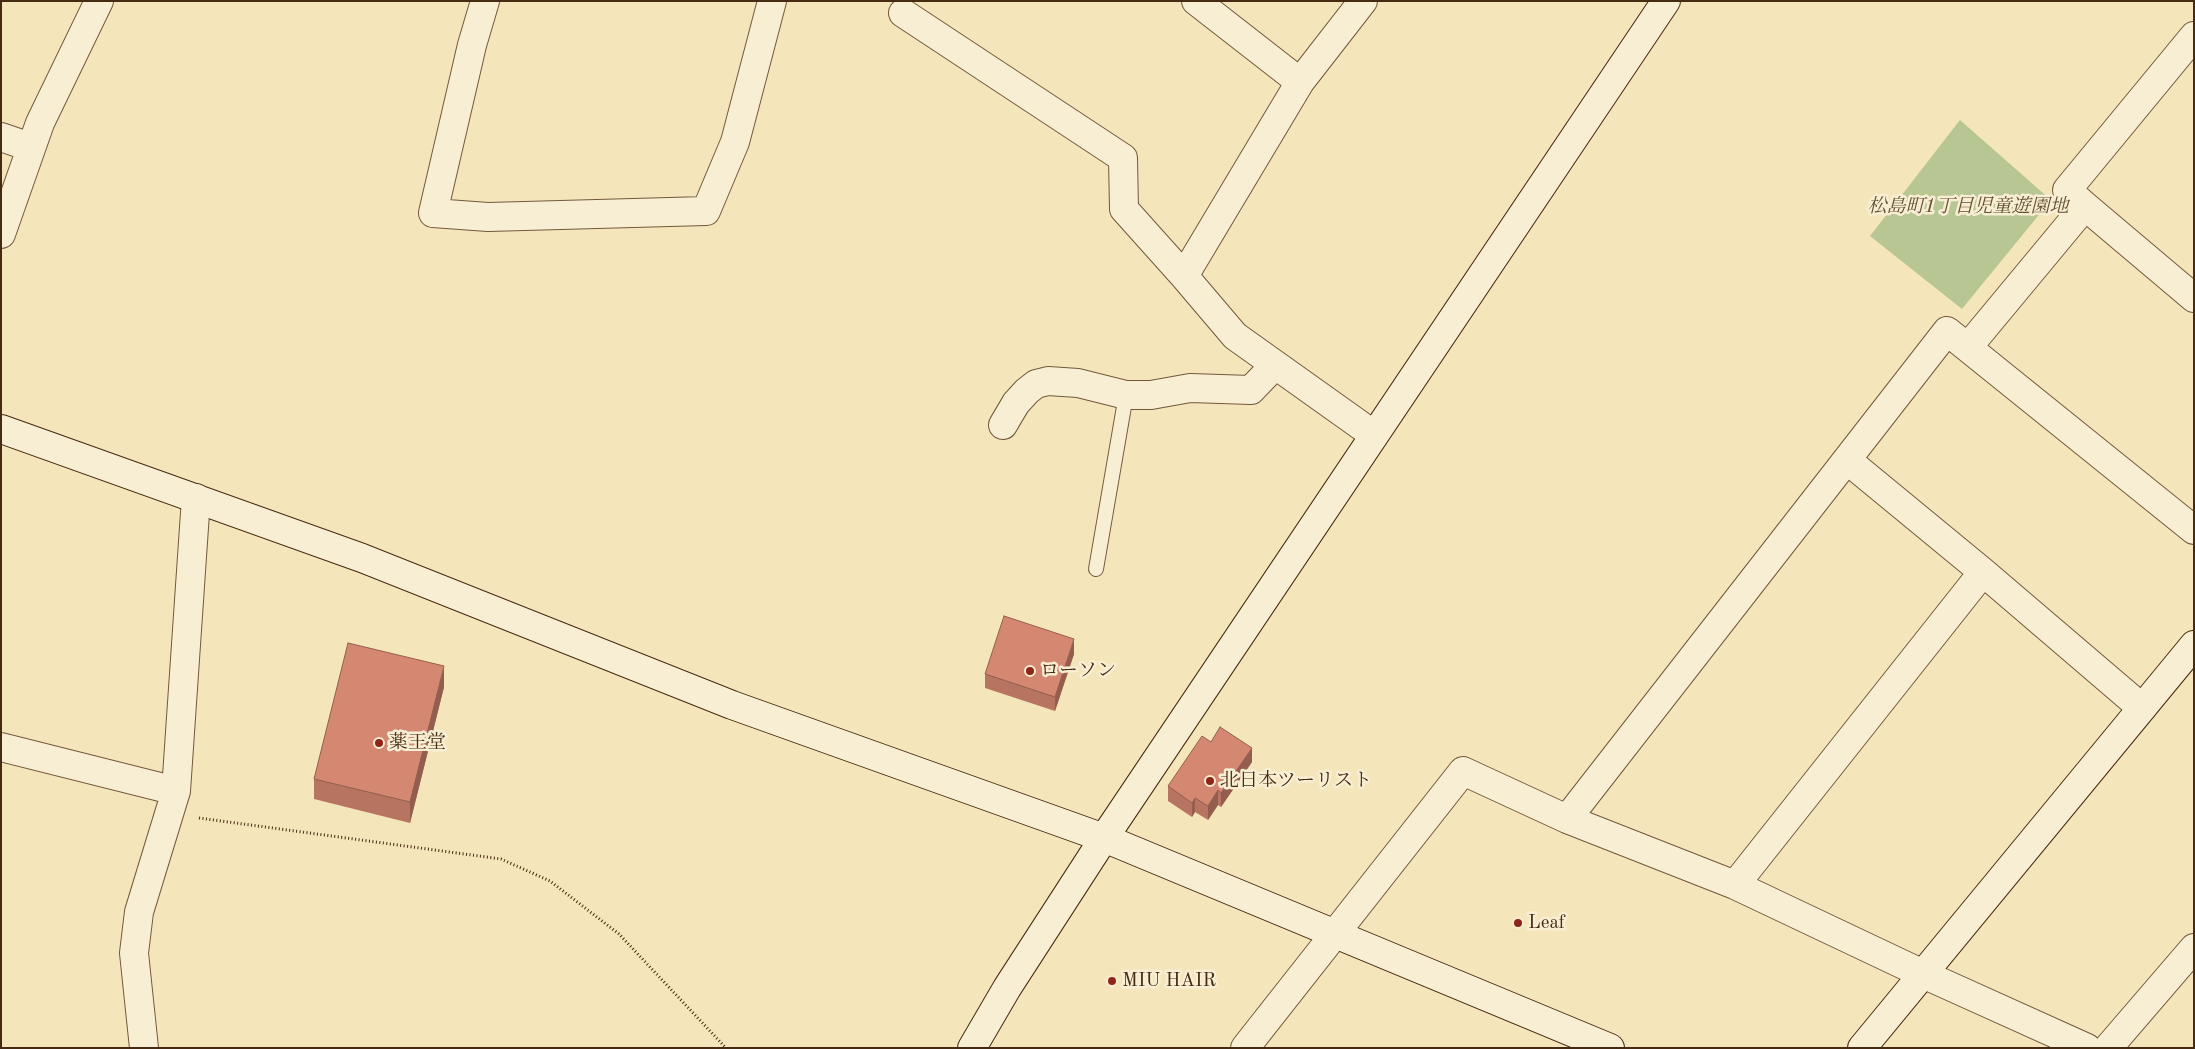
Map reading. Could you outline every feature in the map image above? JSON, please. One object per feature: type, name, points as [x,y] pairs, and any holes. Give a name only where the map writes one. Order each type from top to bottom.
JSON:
[{"type":"street","points":[[1,234],[30,147],[98,1]]},
{"type":"street","points":[[485,1],[472,45],[433,212],[488,217],[706,211],[735,142],[772,1]]},
{"type":"street","points":[[1196,1],[1300,82]]},
{"type":"street","points":[[1184,276],[1300,82],[1363,1]]},
{"type":"street","points":[[972,1048],[1007,988],[1104,838],[1666,1]]},
{"type":"street","points":[[902,13],[1123,158],[1124,209],[1235,336],[1274,366],[1374,436]]},
{"type":"street","points":[[2190,51],[2067,190],[2194,298]]},
{"type":"street","points":[[1,137],[30,147]]},
{"type":"street","points":[[1968,347],[2085,206]]},
{"type":"street","points":[[1567,819],[1947,331],[2194,530]]},
{"type":"street","points":[[1003,425],[1016,403],[1027,391],[1036,384],[1048,381],[1078,383],[1126,395],[1150,395],[1190,388],[1251,390],[1274,366]]},
{"type":"street","points":[[1,429],[362,558],[732,706],[1104,838],[1610,1048]]},
{"type":"street","points":[[1846,460],[1983,572],[2142,708]]},
{"type":"street","points":[[144,1048],[134,953],[139,912],[176,791],[196,498]]},
{"type":"street","points":[[1735,885],[1983,572]]},
{"type":"street","points":[[1862,1048],[2194,645]]},
{"type":"street","points":[[1,747],[176,791]]},
{"type":"street","points":[[1245,1048],[1334,932],[1463,771],[1567,819],[1735,885],[1923,974],[2087,1048]]},
{"type":"street","points":[[2108,1048],[2194,948]]},
{"type":"lane","points":[[1096,569],[1126,395]]},
{"type":"path","points":[[176,791],[198,818],[501,859],[550,881],[619,934],[726,1048]]},
{"type":"green space","name":"松島町1丁目児童遊園地","points":[[1960,120],[2051,200],[1962,309],[1870,236]]},
{"type":"building","name":"ローソン","points":[[1004,616],[1074,639],[1055,697],[985,674]]},
{"type":"building","name":"薬王堂","points":[[348,643],[444,666],[410,802],[314,779]]},
{"type":"building","name":"北日本ツーリスト","points":[[1220,727],[1252,748],[1221,793],[1218,790],[1208,806],[1195,798],[1192,803],[1168,786],[1202,736],[1211,742]]},
{"type":"place","name":"ローソン","points":[[1030,671]]},
{"type":"place","name":"薬王堂","points":[[379,743]]},
{"type":"place","name":"北日本ツーリスト","points":[[1210,781]]},
{"type":"place","name":"Leaf","points":[[1518,923]]},
{"type":"place","name":"MIU HAIR","points":[[1112,981]]}]
